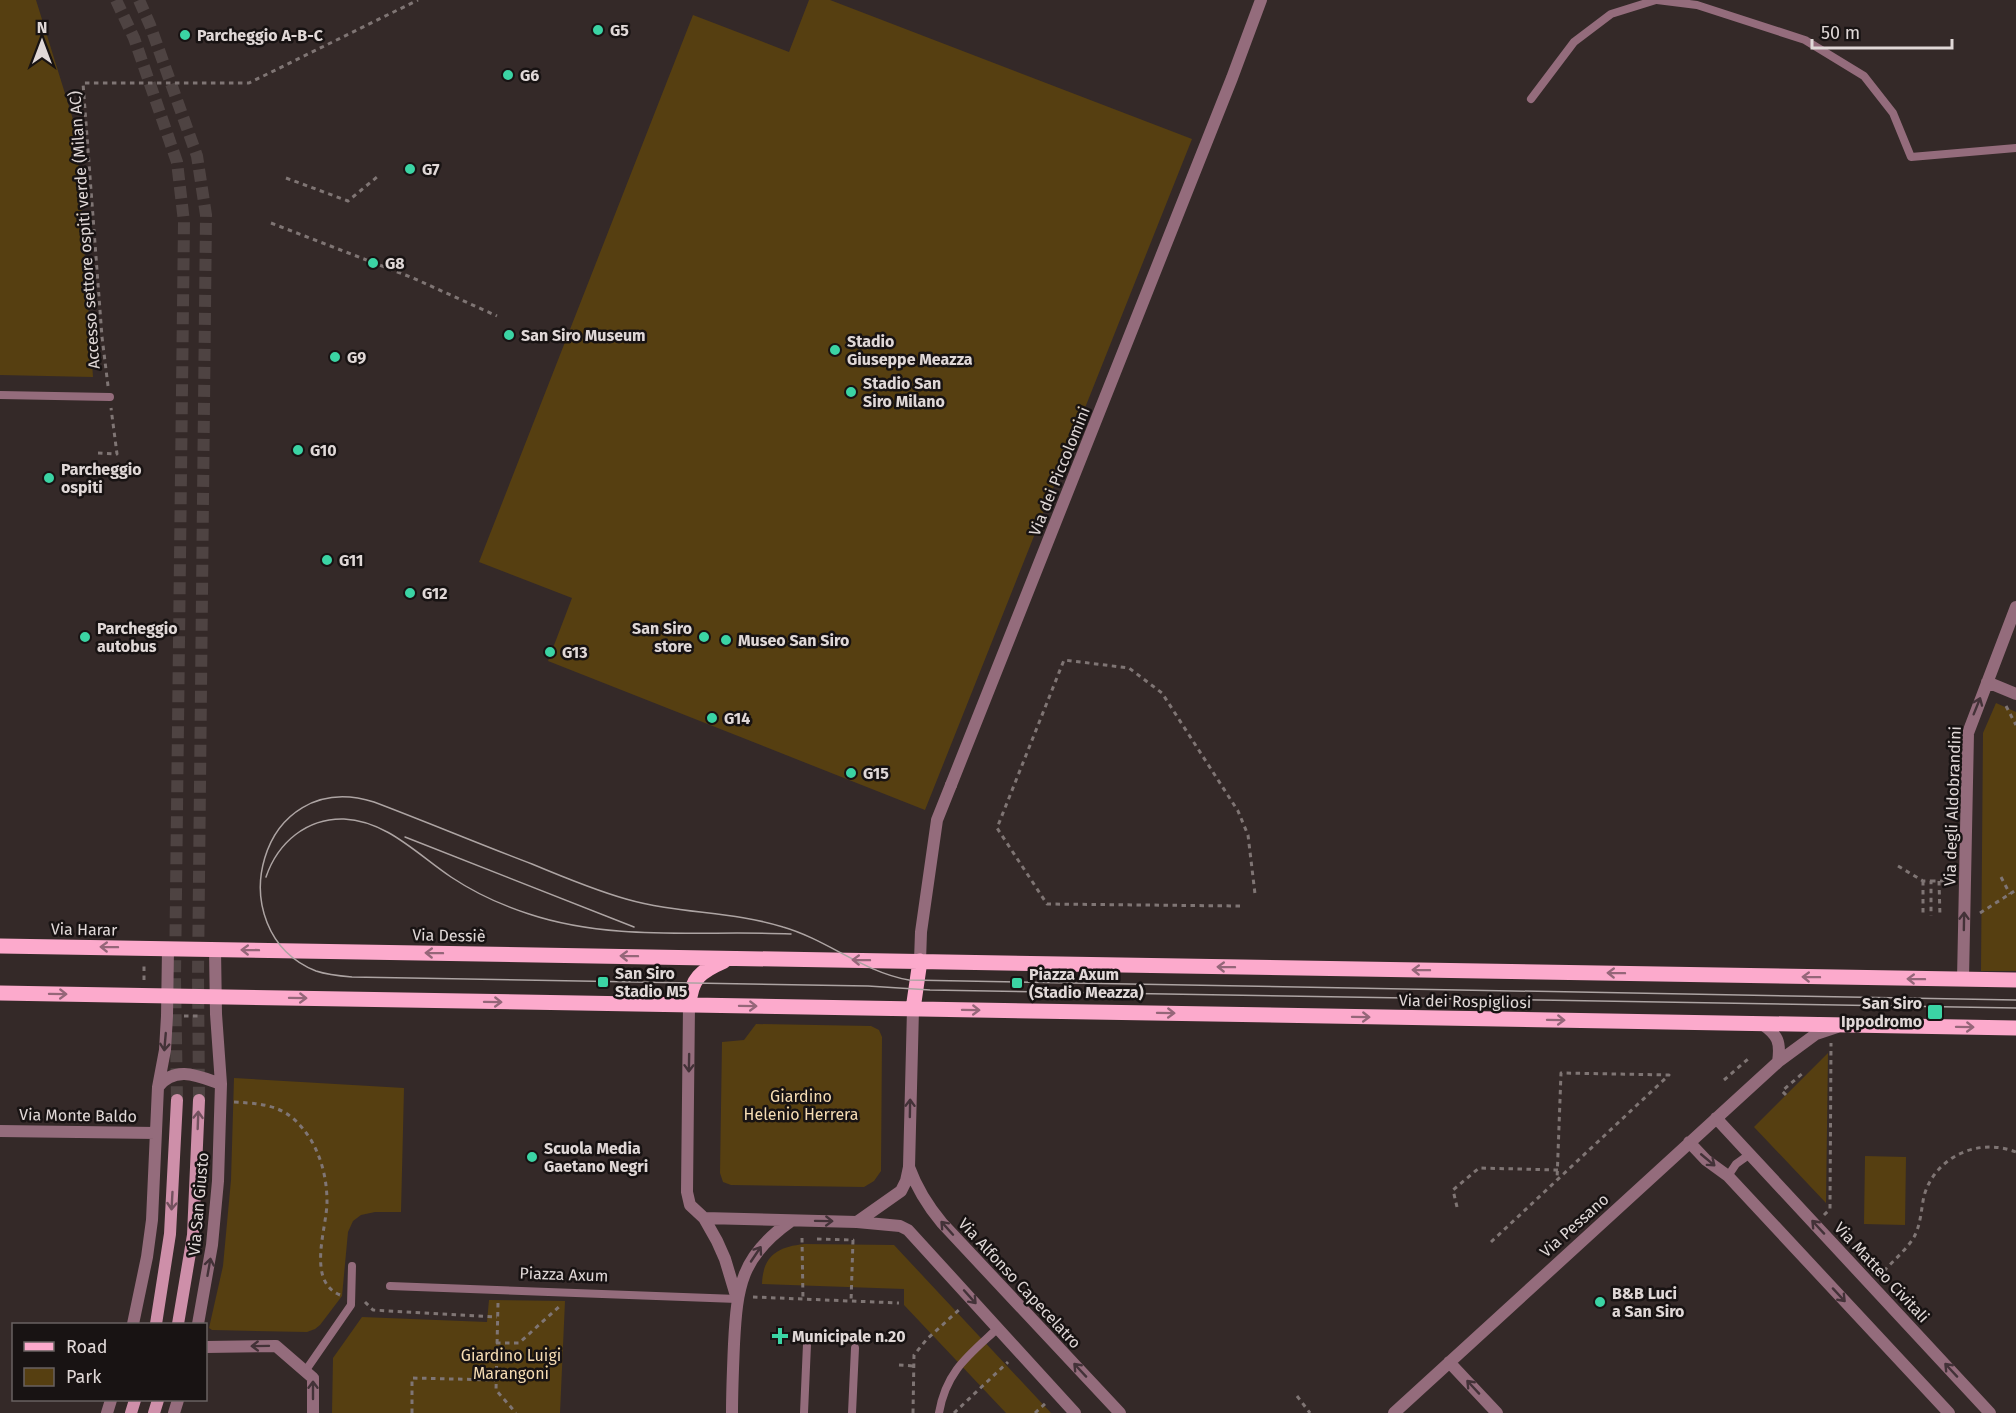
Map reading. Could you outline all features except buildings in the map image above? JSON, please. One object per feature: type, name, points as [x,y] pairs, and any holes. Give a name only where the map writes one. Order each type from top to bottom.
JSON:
[{"type":"main road","name":"Via Harar","points":[[0,945],[168,948]]},
{"type":"main road","name":"Via Dessiè","points":[[168,948],[730,958]]},
{"type":"main road","points":[[0,993],[912,1009],[920,962],[730,958],[704,970],[690,990],[689,1005]]},
{"type":"main road","name":"Via dei Rospigliosi","points":[[920,962],[2016,980]]},
{"type":"main road","name":"Via dei Rospigliosi","points":[[912,1009],[2016,1028]]},
{"type":"main road","name":"Via San Giusto","points":[[156,1323],[170,1234],[177,1100]]},
{"type":"main road","name":"Via San Giusto","points":[[178,1323],[193,1235],[199,1100]]},
{"type":"street","name":"Via dei Piccolomini","points":[[920,962],[921,932],[937,820],[1261,0]]},
{"type":"street","name":"Via degli Aldobrandini","points":[[1962,979],[1968,733],[2016,607]]},
{"type":"street","points":[[1988,682],[2016,694]]},
{"type":"street","points":[[133,1323],[152,1220],[158,1087],[165,1050],[168,948]]},
{"type":"street","name":"Via San Giusto","points":[[198,1323],[212,1245],[218,1181],[221,1084],[215,949]]},
{"type":"street","points":[[689,1005],[687,1192],[690,1204],[704,1218],[725,1259],[737,1299]]},
{"type":"street","points":[[857,1222],[902,1191],[906,1181],[909,1167],[912,1009]]},
{"type":"street","points":[[1762,1024],[1774,1032],[1780,1050],[1778,1062]]},
{"type":"street","name":"Via Pessano","points":[[1394,1413],[1778,1062],[1816,1034],[1844,1025]]},
{"type":"street","points":[[158,1087],[165,1079],[174,1075],[187,1074],[221,1084]]},
{"type":"street","name":"Via Matteo Civitali","points":[[1716,1118],[1990,1413]]},
{"type":"street","name":"Via Monte Baldo","points":[[0,1131],[156,1133]]},
{"type":"street","points":[[1689,1142],[1706,1160],[1728,1176],[1949,1413]]},
{"type":"street","name":"Via Alfonso Capecelatro","points":[[909,1167],[922,1196],[942,1223],[1120,1413]]},
{"type":"street","points":[[704,1218],[857,1222],[900,1226],[908,1230],[1076,1413]]},
{"type":"street","points":[[732,1413],[737,1299],[744,1274],[760,1247],[773,1233],[790,1221]]},
{"type":"street","points":[[207,1347],[276,1346],[313,1378],[313,1413]]},
{"type":"street","points":[[1449,1362],[1497,1413]]},
{"type":"lane","points":[[1531,99],[1574,42],[1611,14],[1656,0],[1697,5],[1805,40],[1864,76],[1893,113],[1911,157],[2016,147]]},
{"type":"lane","points":[[0,394],[110,397]]},
{"type":"lane","points":[[1728,1176],[1736,1164],[1750,1154]]},
{"type":"lane","points":[[306,1370],[351,1305],[352,1266]]},
{"type":"lane","name":"Piazza Axum","points":[[390,1286],[737,1299]]},
{"type":"lane","points":[[939,1413],[955,1369],[998,1328]]},
{"type":"lane","points":[[804,1413],[807,1344]]},
{"type":"lane","points":[[852,1413],[855,1348]]},
{"type":"path","name":"Accesso settore ospiti verde (Milan AC)","points":[[98,453],[117,454],[102,337],[83,83],[249,83],[418,0]]},
{"type":"path","points":[[286,178],[348,201],[377,177]]},
{"type":"path","points":[[271,223],[413,278],[497,316]]},
{"type":"path","points":[[1240,906],[1047,904],[997,828],[1064,660],[1129,668],[1162,693],[1238,811],[1248,835],[1255,894]]},
{"type":"path","points":[[2006,704],[2007,711],[2016,725]]},
{"type":"path","points":[[1898,866],[1923,881],[1952,881]]},
{"type":"path","points":[[2001,877],[2010,894]]},
{"type":"path","points":[[1923,881],[1923,916]]},
{"type":"path","points":[[1931,916],[1932,881]]},
{"type":"path","points":[[1939,881],[1940,917]]},
{"type":"path","points":[[1980,913],[2016,890]]},
{"type":"path","points":[[144,958],[144,985]]},
{"type":"path","points":[[184,1016],[202,1016]]},
{"type":"path","points":[[1815,1224],[1830,1209],[1831,1042]]},
{"type":"path","points":[[1724,1080],[1748,1059]]},
{"type":"path","points":[[1491,1242],[1669,1075],[1561,1072],[1557,1180]]},
{"type":"path","points":[[1786,1095],[1782,1091],[1803,1073]]},
{"type":"path","points":[[221,1101],[260,1103],[286,1111],[305,1130],[319,1154],[325,1178],[327,1203],[320,1258],[323,1277],[334,1293],[344,1297]]},
{"type":"path","points":[[1884,1272],[1914,1237],[1922,1216],[1924,1195],[1938,1169],[1962,1151],[1987,1146],[2016,1152]]},
{"type":"path","points":[[1457,1207],[1453,1190],[1479,1168],[1558,1170]]},
{"type":"path","points":[[802,1239],[803,1300]]},
{"type":"path","points":[[817,1239],[853,1240],[851,1302]]},
{"type":"path","points":[[498,1290],[496,1390],[516,1413]]},
{"type":"path","points":[[363,1293],[365,1303],[373,1310],[497,1317]]},
{"type":"path","points":[[496,1343],[519,1343],[577,1293]]},
{"type":"path","points":[[737,1299],[758,1297],[899,1303]]},
{"type":"path","points":[[913,1413],[914,1355],[927,1339],[963,1306]]},
{"type":"path","points":[[954,1413],[1011,1359]]},
{"type":"path","points":[[899,1365],[914,1366]]},
{"type":"path","points":[[412,1413],[412,1378],[495,1380]]},
{"type":"path","points":[[1297,1396],[1310,1413]]},
{"type":"path","points":[[1035,1413],[1050,1400]]},
{"type":"green space","points":[[0,0],[36,0],[76,129],[93,377],[0,375]]},
{"type":"green space","name":"Stadio Giuseppe Meazza","points":[[809,0],[830,0],[1192,139],[925,810],[548,661],[572,598],[479,562],[693,15],[789,52]]},
{"type":"green space","points":[[1996,703],[2016,712],[2016,971],[1981,971],[1983,733]]},
{"type":"green space","name":"Giardino Helenio Herrera","points":[[756,1024],[871,1026],[879,1030],[882,1037],[881,1171],[874,1181],[864,1187],[731,1185],[723,1182],[720,1173],[722,1042],[744,1040]]},
{"type":"green space","points":[[1828,1053],[1826,1203],[1754,1127]]},
{"type":"green space","points":[[234,1078],[404,1088],[401,1212],[375,1212],[361,1215],[353,1221],[348,1232],[342,1296],[320,1325],[307,1332],[212,1330],[209,1328],[223,1266],[231,1180]]},
{"type":"green space","points":[[1865,1156],[1906,1157],[1905,1225],[1864,1224]]},
{"type":"green space","points":[[804,1244],[894,1245],[1051,1413],[1006,1413],[904,1305],[904,1289],[762,1284],[765,1266],[774,1254],[787,1247]]},
{"type":"green space","name":"Giardino Luigi Marangoni","points":[[489,1300],[565,1301],[560,1413],[332,1413],[333,1358],[362,1317],[487,1322]]},
{"type":"tunnel","points":[[116,0],[134,38],[177,162],[184,222],[175,978],[177,1100]]},
{"type":"tunnel","points":[[139,0],[197,156],[206,215],[198,974],[199,1100]]},
{"type":"tram line","points":[[2016,1000],[909,980],[876,970],[783,927],[744,918],[626,899],[602,892],[374,802],[334,797],[302,808],[279,829],[265,858],[261,890],[267,923],[285,951],[316,971],[352,977],[868,986],[930,990],[2016,1008]]},
{"type":"tram line","points":[[266,877],[278,853],[296,834],[318,823],[344,819],[360,821],[388,832],[451,877],[488,898],[529,914],[561,923],[626,932],[791,934]]},
{"type":"tram line","points":[[405,837],[634,927]]},
{"type":"place","name":"G5","points":[[598,30]]},
{"type":"place","name":"Parcheggio A-B-C","points":[[185,35]]},
{"type":"place","name":"G6","points":[[508,75]]},
{"type":"place","name":"G7","points":[[410,169]]},
{"type":"place","name":"G8","points":[[373,263]]},
{"type":"place","name":"San Siro Museum","points":[[509,335]]},
{"type":"place","name":"Stadio Giuseppe Meazza","points":[[835,350]]},
{"type":"place","name":"G9","points":[[335,357]]},
{"type":"place","name":"Stadio San Siro Milano","points":[[851,392]]},
{"type":"place","name":"G10","points":[[298,450]]},
{"type":"place","name":"Parcheggio ospiti","points":[[49,478]]},
{"type":"place","name":"G11","points":[[327,560]]},
{"type":"place","name":"G12","points":[[410,593]]},
{"type":"place","name":"Parcheggio autobus","points":[[85,637]]},
{"type":"place","name":"San Siro store","points":[[704,637]]},
{"type":"place","name":"Museo San Siro","points":[[726,640]]},
{"type":"place","name":"G13","points":[[550,652]]},
{"type":"place","name":"G14","points":[[712,718]]},
{"type":"place","name":"G15","points":[[851,773]]},
{"type":"place","name":"San Siro Stadio M5","points":[[603,982]]},
{"type":"place","name":"Piazza Axum (Stadio Meazza)","points":[[1017,983]]},
{"type":"place","name":"San Siro Ippodromo","points":[[1935,1012]]},
{"type":"place","name":"Scuola Media Gaetano Negri","points":[[532,1157]]},
{"type":"place","name":"B&B Luci a San Siro","points":[[1600,1302]]},
{"type":"place","name":"Municipale n.20","points":[[780,1336]]}]
